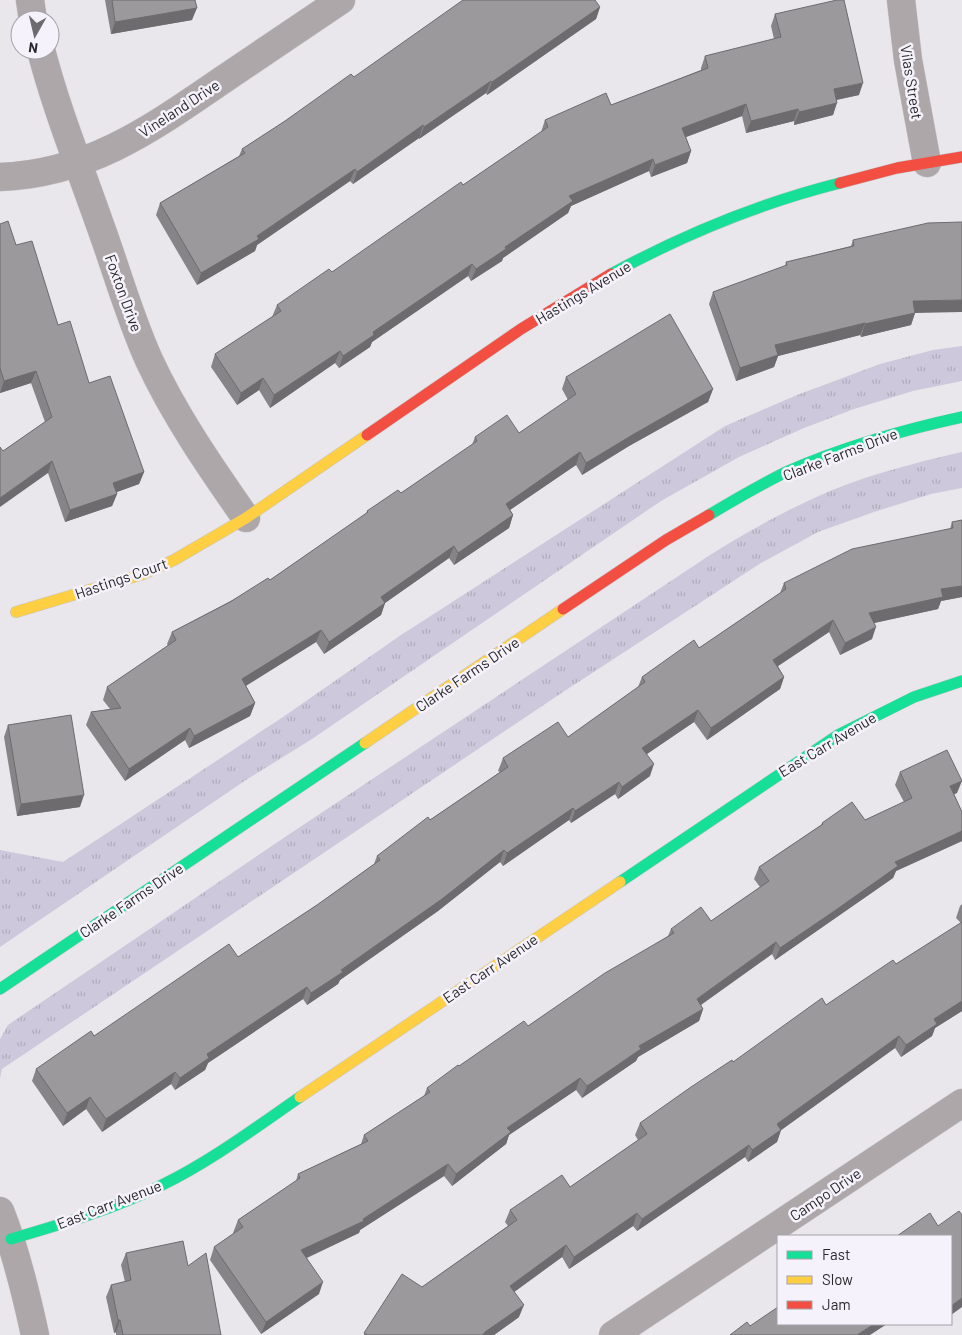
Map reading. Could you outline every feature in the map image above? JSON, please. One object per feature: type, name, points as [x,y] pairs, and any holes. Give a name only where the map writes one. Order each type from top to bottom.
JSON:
[{"type":"street","name":"Vineland Drive","points":[[0,177],[46,172],[77,163],[123,144],[158,124],[341,0]]},
{"type":"street","name":"Vilas Street","points":[[901,0],[913,92],[926,163]]},
{"type":"street","name":"Foxton Drive","points":[[44,60],[77,163],[126,302],[149,359],[162,387],[213,470],[246,518]]},
{"type":"street","name":"Hastings Avenue","points":[[246,518],[521,330],[592,284],[629,264],[674,242],[760,206],[845,180],[962,157]]},
{"type":"street","name":"Clarke Farms Drive","points":[[0,989],[658,546],[705,517],[778,477],[859,443],[904,430],[962,417]]},
{"type":"street","name":"Hastings Court","points":[[16,612],[143,574],[200,546],[246,518]]},
{"type":"street","name":"East Carr Avenue","points":[[11,1239],[132,1199],[217,1154],[838,735],[880,712],[916,696],[962,681]]},
{"type":"street","name":"Campo Drive","points":[[613,1335],[958,1113]]},
{"type":"street","points":[[0,1211],[11,1239],[24,1285],[35,1335]]},
{"type":"green space","points":[[962,346],[962,381],[913,391],[854,409],[804,428],[739,457],[661,501],[312,739],[246,780],[0,947],[0,850],[63,862],[283,717],[401,635],[725,426],[797,395],[880,364],[933,350]]},
{"type":"green space","points":[[962,452],[962,488],[931,494],[818,532],[761,563],[563,692],[2,1069],[0,1078],[0,1039],[8,1025],[285,837],[710,555],[771,519],[847,484],[923,461]]},
{"type":"building","points":[[112,0],[195,0],[197,8],[115,22]]},
{"type":"building","points":[[463,0],[595,0],[600,7],[492,82],[424,127],[423,125],[357,172],[355,169],[257,236],[259,239],[201,273],[160,203],[245,153],[242,149],[351,74],[354,77]]},
{"type":"building","points":[[844,0],[863,83],[834,89],[837,103],[799,112],[798,109],[751,121],[746,104],[682,128],[691,151],[655,165],[653,159],[569,196],[573,201],[505,247],[506,249],[476,269],[472,264],[373,332],[374,335],[343,356],[340,351],[274,395],[263,378],[241,393],[215,354],[281,311],[277,305],[329,269],[332,272],[461,182],[463,185],[548,127],[545,120],[606,93],[611,105],[708,68],[705,56],[781,37],[775,14]]},
{"type":"building","points":[[8,221],[16,245],[32,241],[58,325],[70,321],[89,383],[110,376],[144,472],[113,483],[117,494],[70,510],[52,461],[0,498],[0,447],[3,451],[52,417],[36,371],[4,381],[0,368],[0,224]]},
{"type":"building","points":[[962,222],[962,300],[913,301],[915,313],[775,345],[778,355],[740,368],[713,292],[787,265],[786,262],[854,246],[853,240],[928,223]]},
{"type":"building","points":[[670,314],[713,389],[586,463],[580,452],[506,504],[513,515],[458,553],[454,546],[381,597],[385,603],[329,642],[321,630],[242,679],[255,703],[194,736],[190,728],[129,769],[91,712],[121,708],[107,687],[176,640],[172,632],[230,602],[268,578],[270,580],[398,490],[401,493],[477,441],[475,437],[507,415],[519,433],[576,394],[566,377]]},
{"type":"building","points":[[962,520],[962,586],[941,589],[943,597],[869,613],[876,627],[845,643],[833,620],[773,660],[784,677],[711,728],[698,710],[642,748],[654,764],[622,787],[619,782],[575,811],[573,808],[507,853],[504,850],[442,899],[341,970],[343,972],[311,993],[307,987],[207,1054],[209,1058],[180,1078],[175,1072],[106,1119],[90,1097],[67,1113],[36,1069],[91,1031],[94,1036],[229,944],[238,957],[317,905],[380,860],[377,856],[428,817],[430,820],[508,767],[503,758],[558,722],[568,737],[645,682],[642,677],[694,640],[699,648],[786,589],[784,583],[852,549],[953,528],[952,522]]},
{"type":"building","points":[[71,715],[84,795],[21,804],[8,725]]},
{"type":"building","points":[[947,750],[962,781],[950,786],[962,812],[962,831],[895,862],[898,866],[780,948],[776,942],[697,999],[703,1009],[639,1046],[641,1049],[587,1086],[580,1078],[507,1128],[511,1132],[456,1174],[448,1164],[363,1219],[364,1221],[301,1250],[323,1282],[266,1322],[214,1247],[243,1227],[238,1220],[300,1178],[298,1174],[368,1141],[364,1135],[430,1092],[427,1088],[458,1065],[524,1021],[528,1026],[605,973],[674,933],[671,929],[701,907],[711,921],[769,881],[759,867],[852,802],[865,820],[912,798],[900,772]]},
{"type":"building","points":[[962,922],[962,1001],[934,1019],[937,1024],[906,1045],[899,1036],[777,1124],[781,1130],[752,1150],[749,1145],[642,1219],[637,1213],[574,1257],[566,1245],[510,1286],[524,1305],[483,1335],[368,1335],[364,1333],[402,1274],[422,1287],[517,1220],[510,1210],[562,1175],[570,1187],[647,1134],[640,1123],[732,1060],[733,1062],[822,998],[826,1005],[893,960],[896,964]]},
{"type":"building","points":[[959,1211],[962,1215],[962,1298],[952,1305],[952,1235],[898,1235],[930,1213],[938,1226]]},
{"type":"building","points":[[183,1241],[188,1266],[206,1253],[221,1335],[123,1335],[111,1285],[131,1280],[126,1253]]},
{"type":"building","points":[[777,1308],[777,1325],[872,1325],[857,1335],[730,1335],[747,1322],[750,1326]]},
{"type":"traffic: fast","points":[[611,274],[666,246],[722,221],[781,200],[840,183]]},
{"type":"traffic: fast","points":[[709,515],[767,482],[807,463],[873,440],[962,417]]},
{"type":"traffic: fast","points":[[620,882],[838,735],[914,697],[962,681]]},
{"type":"traffic: fast","points":[[0,989],[365,743]]},
{"type":"traffic: fast","points":[[11,1239],[69,1222],[144,1194],[180,1176],[215,1155],[300,1097]]},
{"type":"traffic: slow","points":[[16,612],[143,574],[174,560],[246,518],[367,435]]},
{"type":"traffic: slow","points":[[365,743],[563,609]]},
{"type":"traffic: slow","points":[[300,1097],[620,882]]},
{"type":"traffic: jam","points":[[840,183],[897,168],[962,157]]},
{"type":"traffic: jam","points":[[367,435],[521,329],[611,274]]},
{"type":"traffic: jam","points":[[563,609],[666,540],[709,515]]}]
